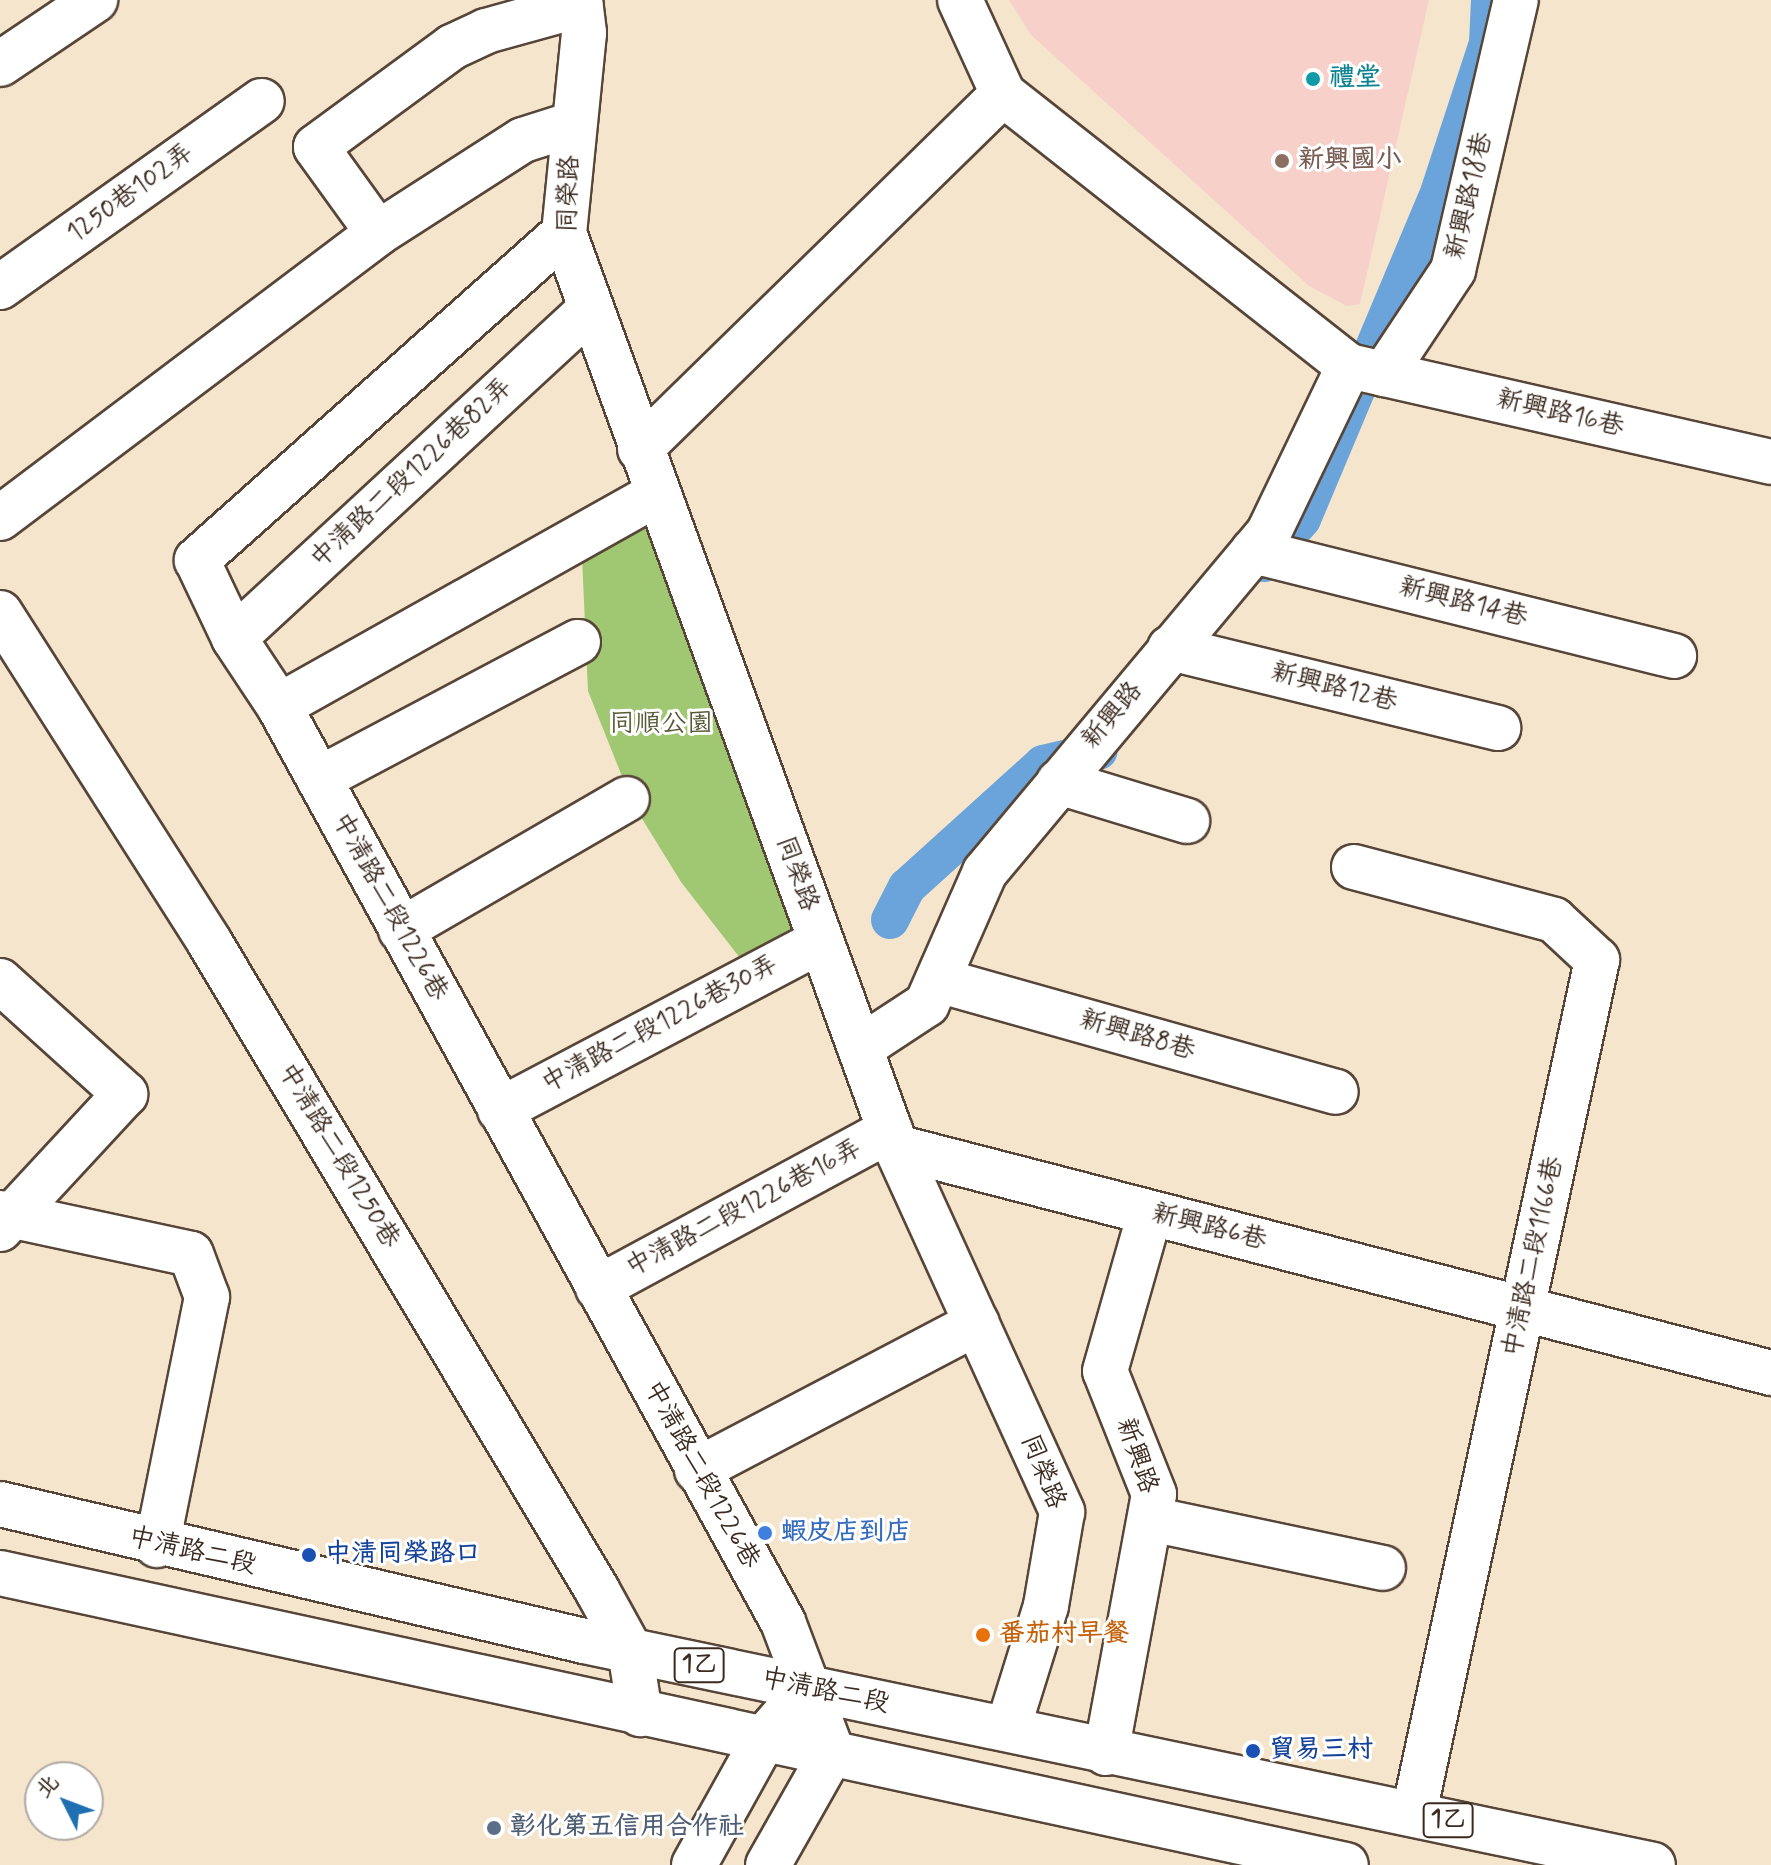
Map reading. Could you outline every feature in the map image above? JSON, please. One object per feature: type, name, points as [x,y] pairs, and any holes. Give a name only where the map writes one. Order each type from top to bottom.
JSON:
[{"type":"street","points":[[0,64],[95,0]]},
{"type":"street","points":[[960,0],[1003,94],[1366,370]]},
{"type":"street","name":"新興路18巷","points":[[1366,370],[1453,270],[1516,0]]},
{"type":"street","points":[[378,233],[316,147],[452,47],[486,31],[580,3]]},
{"type":"street","name":"同榮路","points":[[580,3],[584,33],[564,233],[589,310],[893,1138],[1062,1512],[1046,1606],[1008,1728]]},
{"type":"street","points":[[640,449],[1003,94]]},
{"type":"street","name":"1250巷102弄","points":[[0,287],[262,101]]},
{"type":"street","points":[[0,518],[378,233],[523,140],[573,124]]},
{"type":"street","name":"中清路二段1226巷","points":[[564,233],[197,560],[234,638],[279,706],[783,1622],[832,1752]]},
{"type":"street","name":"中清路二段1226巷82弄","points":[[234,638],[589,310]]},
{"type":"street","name":"新興路16巷","points":[[1366,370],[1771,462]]},
{"type":"street","name":"新興路","points":[[860,1048],[927,1004],[985,872],[1269,532],[1366,370]]},
{"type":"street","points":[[279,706],[657,494]]},
{"type":"street","name":"新興路14巷","points":[[1253,551],[1674,656]]},
{"type":"street","name":"中清路二段1250巷","points":[[0,613],[16,665],[210,943],[630,1650],[640,1714]]},
{"type":"street","points":[[319,779],[578,642]]},
{"type":"street","name":"新興路12巷","points":[[1170,648],[1498,728]]},
{"type":"street","points":[[1059,782],[1187,821]]},
{"type":"street","points":[[401,930],[627,799]]},
{"type":"street","name":"中清路二段1166巷","points":[[1354,867],[1554,920],[1597,960],[1414,1813]]},
{"type":"street","name":"中清路二段1226巷30弄","points":[[500,1110],[820,941]]},
{"type":"street","name":"新興路8巷","points":[[938,980],[1336,1092]]},
{"type":"street","points":[[0,981],[125,1094],[4,1219]]},
{"type":"street","name":"新興路6巷","points":[[893,1138],[1150,1213],[1771,1373]]},
{"type":"street","name":"中清路二段1226巷16弄","points":[[598,1288],[893,1138]]},
{"type":"street","name":"新興路","points":[[1106,1753],[1154,1494],[1105,1371],[1150,1213]]},
{"type":"street","points":[[4,1219],[191,1254],[207,1297],[157,1545]]},
{"type":"street","points":[[697,1470],[977,1323]]},
{"type":"street","name":"中清路二段","points":[[0,1504],[157,1545],[807,1689],[1008,1728],[1106,1753],[1414,1813],[1653,1865]]},
{"type":"street","points":[[1151,1519],[1383,1568]]},
{"type":"street","name":"1乙","points":[[0,1573],[1346,1865]]},
{"type":"street","points":[[694,1865],[765,1737],[807,1689]]},
{"type":"street","points":[[768,1865],[832,1752]]},
{"type":"shaded area","name":"新興國小","points":[[1009,0],[1429,0],[1360,304],[1347,306],[1309,286],[1031,35]]},
{"type":"green space","name":"同順公園","points":[[647,523],[799,924],[740,958],[681,882],[633,804],[588,691],[582,557]]},
{"type":"waterway","points":[[1264,563],[1302,519],[1440,190],[1488,43],[1490,0]]},
{"type":"waterway","points":[[890,920],[907,887],[1043,764],[1099,751]]},
{"type":"place","name":"禮堂","points":[[1313,79]]},
{"type":"place","name":"新興國小","points":[[1282,161]]},
{"type":"place","name":"蝦皮店到店","points":[[765,1533]]},
{"type":"place","name":"中清同榮路口","points":[[309,1555]]},
{"type":"place","name":"番茄村早餐","points":[[983,1635]]},
{"type":"place","name":"貿易三村","points":[[1253,1751]]},
{"type":"place","name":"彰化第五信用合作社","points":[[494,1828]]}]
